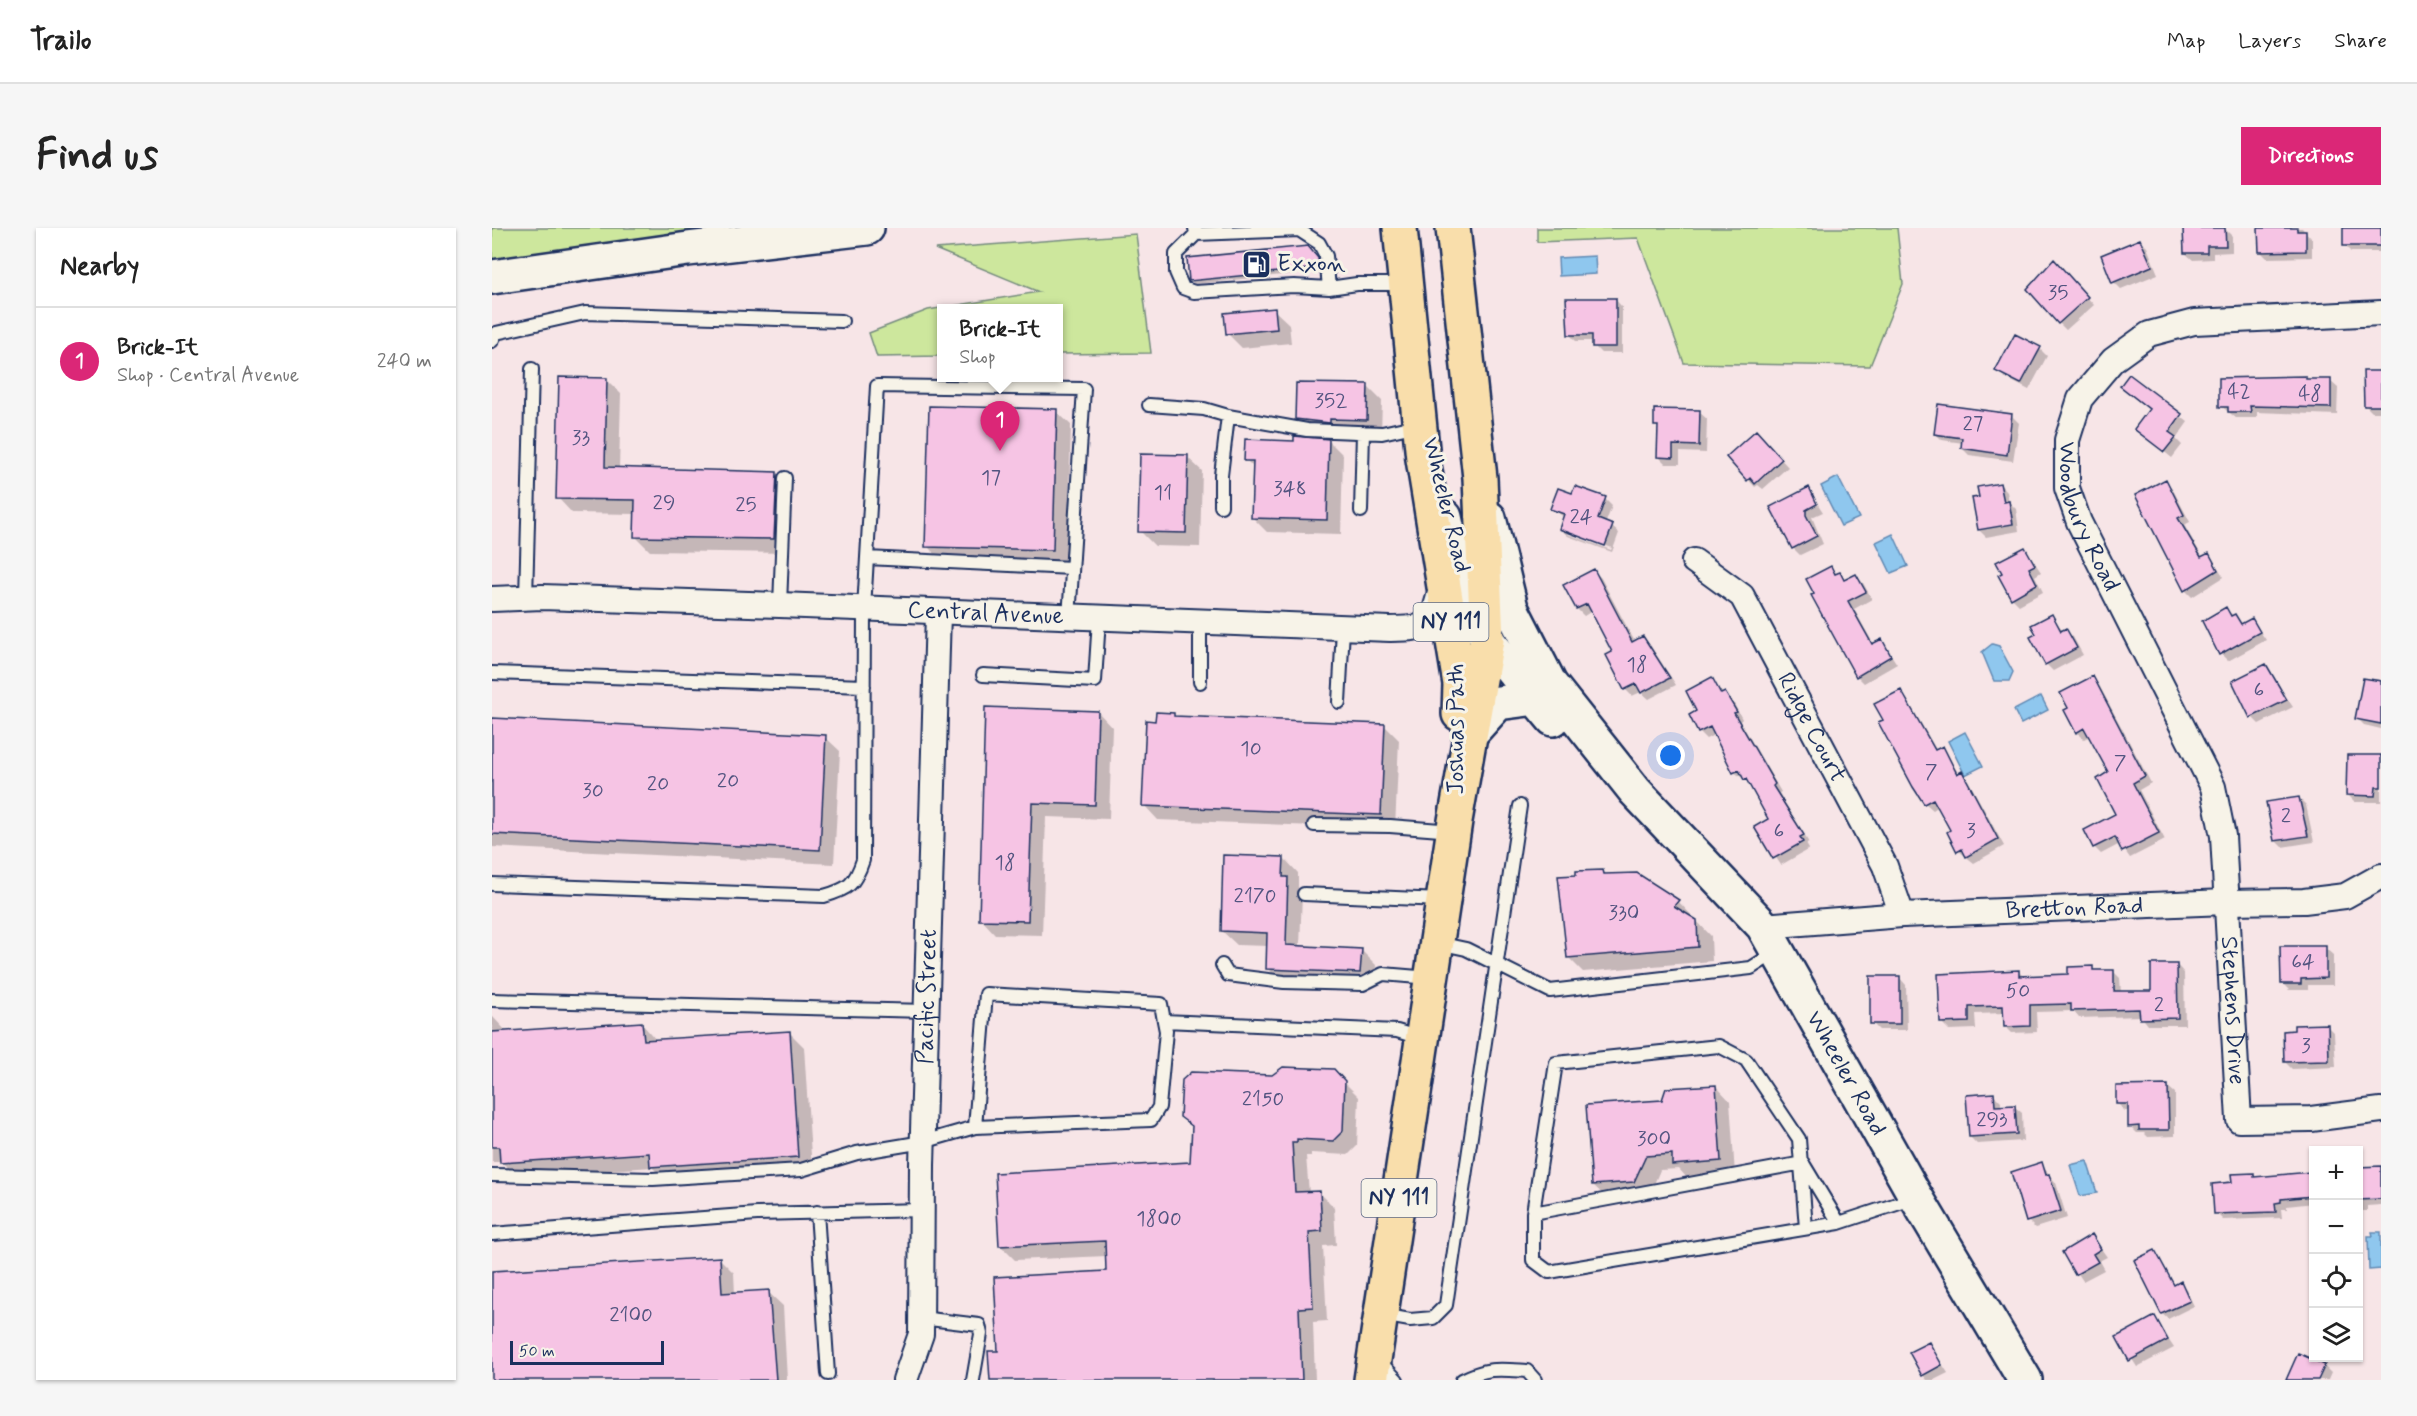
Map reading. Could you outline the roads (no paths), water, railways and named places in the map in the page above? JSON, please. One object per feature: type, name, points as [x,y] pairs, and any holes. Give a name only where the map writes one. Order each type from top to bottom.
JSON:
[{"type":"main road","points":[[492,277],[688,249],[867,228]]},
{"type":"main road","name":"Wheeler Road","points":[[1401,228],[1409,317],[1452,549],[1487,640],[1566,734],[1635,791]]},
{"type":"main road","name":"Wheeler Road","points":[[1453,228],[1480,478],[1511,608],[1550,684],[1635,791],[1770,938],[1916,1197],[2025,1380]]},
{"type":"main road","name":"Joshuas Path","points":[[1409,317],[1419,425],[1460,684],[1454,826]]},
{"type":"main road","name":"Joshuas Path","points":[[1373,1368],[1454,826],[1487,640],[1480,478]]},
{"type":"main road","points":[[1471,733],[1498,703],[1535,698]]},
{"type":"street","name":"Woodbury Road","points":[[2226,902],[2223,836],[2213,787],[2079,522],[2067,488],[2067,440],[2080,399],[2113,360],[2149,334],[2194,322],[2381,313]]},
{"type":"street","name":"Ridge Court","points":[[1694,561],[1742,596],[1885,866],[1902,915]]},
{"type":"street","name":"Central Avenue","points":[[492,598],[780,605],[1343,629],[1420,628],[1433,618],[1443,578]]},
{"type":"street","name":"Pacific Street","points":[[905,1380],[921,1334],[923,1142],[938,613]]},
{"type":"street","name":"Bretton Road","points":[[1770,938],[1902,915],[2304,901],[2345,896],[2381,876]]},
{"type":"street","name":"Stephens Drive","points":[[2226,902],[2232,956],[2239,1120],[2312,1119],[2381,1110]]},
{"type":"lane","points":[[1329,288],[1326,256],[1319,243],[1299,230],[1196,231],[1176,254],[1176,272],[1183,288],[1194,292],[1294,286],[1329,288],[1357,284],[1406,284]]},
{"type":"lane","points":[[492,340],[496,333],[585,313],[843,321]]},
{"type":"lane","points":[[526,598],[532,369]]},
{"type":"lane","points":[[492,884],[825,896],[844,890],[857,876],[862,860],[864,609],[877,386],[1084,389],[1069,618]]},
{"type":"lane","points":[[1149,405],[1204,409],[1228,416],[1307,430],[1382,433],[1419,425]]},
{"type":"lane","points":[[1221,506],[1221,475],[1228,416]]},
{"type":"lane","points":[[1361,511],[1363,432]]},
{"type":"lane","points":[[780,605],[785,478]]},
{"type":"lane","points":[[867,558],[1072,568]]},
{"type":"lane","points":[[983,675],[1095,681],[1099,620]]},
{"type":"lane","points":[[1200,623],[1200,682]]},
{"type":"lane","points":[[1339,702],[1343,629]]},
{"type":"lane","points":[[492,672],[864,686]]},
{"type":"lane","points":[[1382,1315],[1410,1320],[1433,1318],[1446,1305],[1520,806]]},
{"type":"lane","points":[[1314,825],[1454,826]]},
{"type":"lane","points":[[1304,894],[1443,900]]},
{"type":"lane","points":[[1437,943],[1466,949],[1550,991],[1751,968],[1770,938]]},
{"type":"lane","points":[[1222,965],[1228,975],[1236,978],[1284,982],[1363,984],[1383,974],[1431,978]]},
{"type":"lane","points":[[492,1175],[653,1179],[801,1170],[856,1153],[923,1142],[975,1127],[1151,1120],[1159,1107],[1166,1031],[1161,1004],[986,994],[975,1127]]},
{"type":"lane","points":[[492,1000],[927,1011]]},
{"type":"lane","points":[[1164,1021],[1396,1031],[1422,1039]]},
{"type":"lane","points":[[1806,1228],[1803,1163],[1799,1139],[1746,1060],[1719,1046],[1556,1063],[1533,1213],[1533,1260],[1549,1272],[1839,1223],[1916,1197]]},
{"type":"lane","points":[[1803,1163],[1839,1223]]},
{"type":"lane","points":[[1533,1213],[1803,1163]]},
{"type":"lane","points":[[492,1234],[758,1214],[922,1210]]},
{"type":"lane","points":[[817,1212],[828,1374]]},
{"type":"lane","points":[[921,1318],[979,1325],[981,1334],[973,1380]]},
{"type":"lane","points":[[1373,1368],[1397,1380]]},
{"type":"lane","points":[[1462,1380],[1483,1370],[1502,1369],[1527,1371],[1535,1380]]},
{"type":"water","points":[[1595,256],[1596,274],[1559,276],[1558,258]]},
{"type":"water","points":[[1838,477],[1859,518],[1841,526],[1821,486]]},
{"type":"water","points":[[1893,534],[1908,566],[1891,573],[1876,542]]},
{"type":"water","points":[[1992,644],[1999,646],[2013,672],[2009,681],[1994,681],[1982,652]]},
{"type":"water","points":[[2041,696],[2048,710],[2021,724],[2014,710]]},
{"type":"water","points":[[1965,732],[1983,766],[1965,775],[1948,741]]},
{"type":"water","points":[[2087,1161],[2097,1193],[2080,1196],[2070,1165]]},
{"type":"water","points":[[2372,1232],[2381,1232],[2381,1269],[2369,1270],[2368,1236],[2373,1236]]},
{"type":"place","name":"Exxon","points":[[1256,264]]},
{"type":"place","name":"Brick-It","points":[[1000,451]]}]
